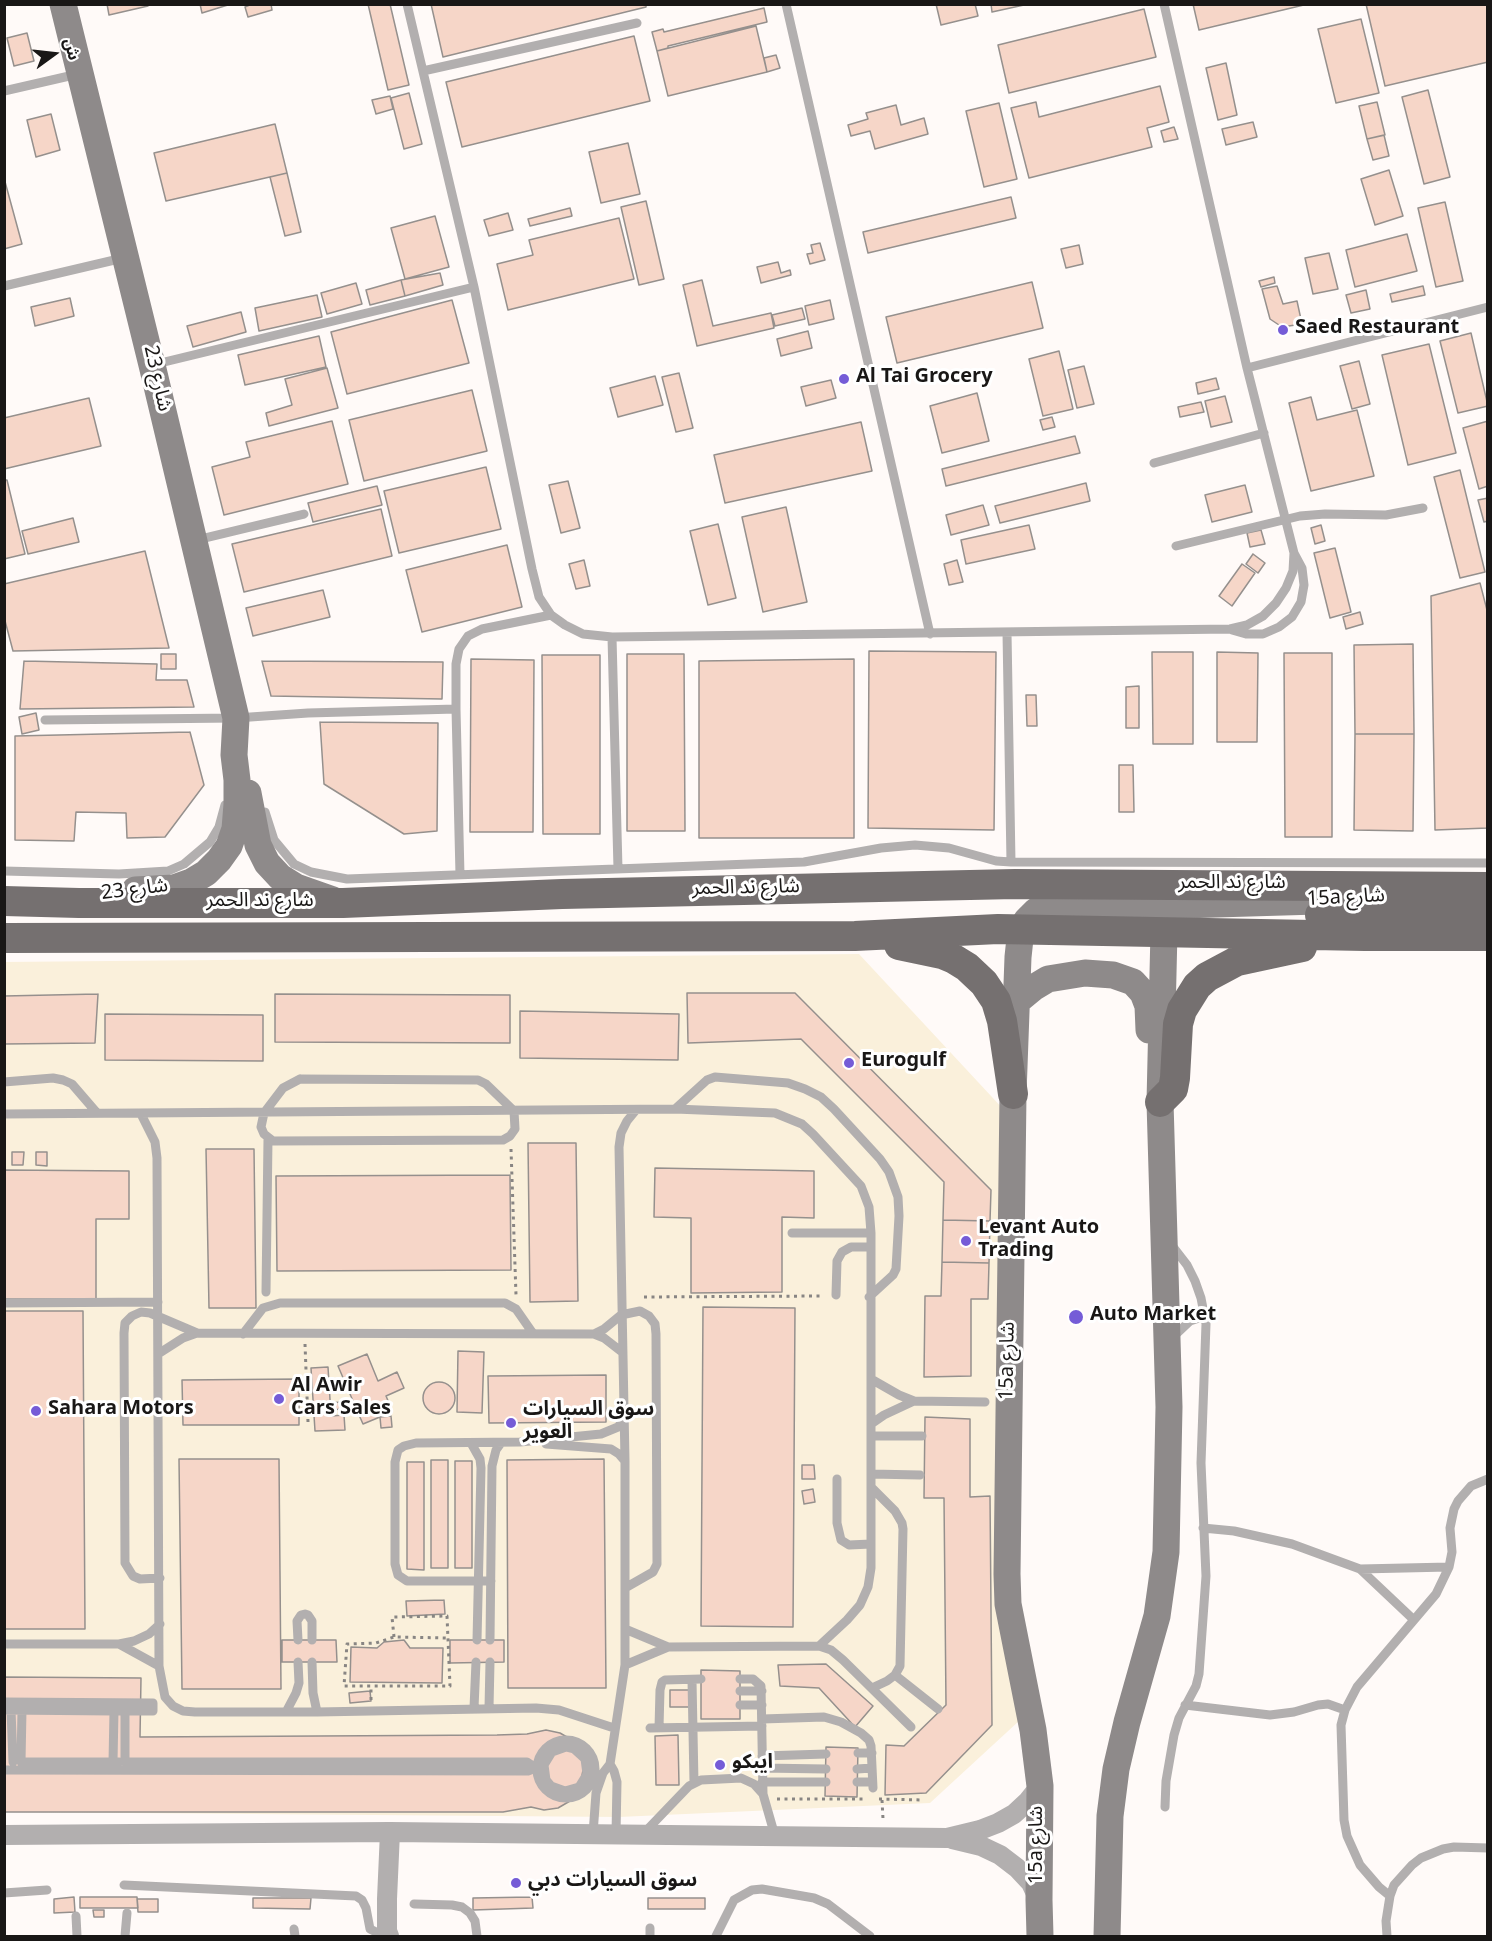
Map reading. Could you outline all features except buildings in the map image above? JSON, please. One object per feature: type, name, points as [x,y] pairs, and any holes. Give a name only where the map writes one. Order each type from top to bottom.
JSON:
[{"type":"main road","name":"شارع 23","points":[[63,4],[236,718],[239,761],[235,829],[219,860],[206,873],[174,888],[108,891],[79,903]]},
{"type":"main road","name":"شارع 23","points":[[239,761],[258,845],[267,863],[280,877],[296,887],[357,902]]},
{"type":"main road","points":[[562,894],[607,870]]},
{"type":"main road","name":"شارع ند الحمر","points":[[4,901],[357,902],[1013,873],[1154,907],[1216,933],[1488,936]]},
{"type":"main road","points":[[722,935],[741,928],[781,921],[1013,920],[1024,914],[1028,901],[1013,873]]},
{"type":"main road","points":[[357,902],[396,878]]},
{"type":"main road","name":"شارع ند الحمر","points":[[4,938],[855,936],[1021,929],[1154,907],[1425,886],[1488,887]]},
{"type":"main road","points":[[1107,1936],[1110,1816],[1116,1769],[1157,1616],[1166,1552],[1168,1346],[1154,907]]},
{"type":"main road","points":[[1216,933],[1215,921],[1223,916],[1488,914]]},
{"type":"main road","name":"15a شارع","points":[[1021,929],[1013,1094],[1008,1604],[1033,1730],[1040,1786],[1041,1936]]},
{"type":"main road","points":[[855,936],[942,954],[967,967],[977,976],[991,992],[1000,1011],[1013,1094]]},
{"type":"main road","points":[[1161,1102],[1173,1089],[1178,1024],[1182,1010],[1197,986],[1208,977],[1237,961],[1256,956],[1365,936]]},
{"type":"main road","points":[[1016,1002],[1040,983],[1066,975],[1113,975],[1133,982],[1143,993],[1148,1006],[1150,1059],[1161,1102]]},
{"type":"street","points":[[947,1838],[998,1823],[1014,1814],[1040,1786]]},
{"type":"street","points":[[387,1935],[390,1832]]},
{"type":"street","points":[[4,1835],[390,1832],[947,1838],[981,1846],[1000,1855],[1031,1883],[1039,1900]]},
{"type":"lane","points":[[407,4],[474,287],[539,597],[551,615],[565,625],[583,634],[612,637],[1230,629],[1247,625],[1263,616],[1276,603],[1293,571],[1294,553]]},
{"type":"lane","points":[[786,4],[930,634]]},
{"type":"lane","points":[[1164,4],[1247,368],[1294,553],[1302,568],[1304,585],[1301,602],[1292,616],[1279,627],[1263,634],[1246,634],[1230,629]]},
{"type":"lane","points":[[423,71],[638,23]]},
{"type":"lane","points":[[4,91],[80,74]]},
{"type":"lane","points":[[4,286],[125,258]]},
{"type":"lane","points":[[152,365],[474,287]]},
{"type":"lane","points":[[1247,368],[1488,307]]},
{"type":"lane","points":[[1154,463],[1264,433]]},
{"type":"lane","points":[[1176,546],[1285,519],[1325,514],[1386,515],[1423,508]]},
{"type":"lane","points":[[193,541],[304,514]]},
{"type":"lane","points":[[460,875],[457,656],[462,642],[482,629],[551,615]]},
{"type":"lane","points":[[1007,633],[1013,873]]},
{"type":"lane","points":[[607,870],[612,637]]},
{"type":"lane","points":[[45,720],[236,718],[318,712],[456,709]]},
{"type":"lane","points":[[4,871],[150,873],[168,871],[184,864],[202,850],[219,827],[239,761]]},
{"type":"lane","points":[[263,806],[274,840],[294,864],[328,877],[347,879],[804,862],[881,848],[915,845],[949,848],[996,861],[1013,873],[1488,863]]},
{"type":"lane","points":[[675,1109],[707,1080],[715,1077],[788,1083],[805,1089],[834,1109],[889,1172],[898,1197],[896,1269],[893,1275],[870,1297]]},
{"type":"lane","points":[[4,1082],[53,1078],[63,1080],[72,1084],[97,1113]]},
{"type":"lane","points":[[266,1292],[268,1139],[261,1127],[264,1113],[283,1088],[291,1082],[310,1079],[478,1080],[486,1084],[514,1111],[515,1129],[503,1140],[277,1142],[268,1139]]},
{"type":"lane","points":[[4,1114],[675,1109],[775,1113],[802,1124],[861,1186],[869,1207],[871,1233],[872,1568],[868,1587],[860,1605],[819,1646]]},
{"type":"lane","points":[[592,1834],[598,1783],[610,1764],[625,1665],[625,1461],[619,1147],[621,1133],[636,1110]]},
{"type":"lane","points":[[141,1114],[155,1142],[157,1158],[159,1666],[165,1697],[173,1706],[183,1711],[317,1712],[536,1708],[559,1710],[614,1728]]},
{"type":"lane","points":[[792,1233],[871,1233]]},
{"type":"lane","points":[[1164,1237],[1176,1250],[1191,1273],[1201,1298],[1207,1340],[1201,1463],[1206,1576],[1199,1674],[1196,1686],[1179,1718],[1169,1755],[1165,1807]]},
{"type":"lane","points":[[837,1296],[837,1261],[842,1252],[851,1247],[871,1247]]},
{"type":"lane","points":[[4,1303],[158,1302]]},
{"type":"lane","points":[[243,1334],[263,1308],[280,1303],[505,1303],[516,1309],[532,1332]]},
{"type":"lane","points":[[594,1334],[621,1315],[640,1311],[649,1316],[655,1324],[657,1564],[653,1572],[625,1588]]},
{"type":"lane","points":[[160,1578],[140,1579],[133,1576],[125,1563],[124,1332],[126,1323],[132,1316],[141,1312],[158,1316],[197,1333]]},
{"type":"lane","points":[[1168,1346],[1181,1328],[1190,1321],[1205,1316]]},
{"type":"lane","points":[[158,1354],[183,1338],[197,1333],[532,1332],[594,1334],[613,1344],[622,1352]]},
{"type":"lane","points":[[870,1379],[914,1401],[985,1402]]},
{"type":"lane","points":[[871,1424],[884,1415],[914,1401]]},
{"type":"lane","points":[[491,1581],[407,1581],[402,1579],[395,1570],[395,1462],[398,1450],[416,1443],[501,1443],[601,1434],[618,1427],[623,1420]]},
{"type":"lane","points":[[871,1436],[922,1436]]},
{"type":"lane","points":[[520,1442],[611,1449],[625,1461]]},
{"type":"lane","points":[[471,1443],[480,1459],[481,1468],[477,1640]]},
{"type":"lane","points":[[490,1640],[492,1466],[501,1443]]},
{"type":"lane","points":[[871,1474],[920,1475]]},
{"type":"lane","points":[[837,1479],[837,1523],[841,1540],[849,1545],[871,1544]]},
{"type":"lane","points":[[1390,1896],[1365,1871],[1347,1836],[1344,1820],[1341,1740],[1345,1710],[1357,1687],[1436,1594],[1449,1567],[1452,1552],[1450,1528],[1454,1509],[1471,1486],[1488,1479]]},
{"type":"lane","points":[[871,1486],[895,1511],[902,1523],[900,1666],[895,1675],[872,1688]]},
{"type":"lane","points":[[1203,1528],[1234,1531],[1292,1544],[1360,1569],[1449,1567]]},
{"type":"lane","points":[[1360,1569],[1414,1620]]},
{"type":"lane","points":[[298,1640],[297,1621],[301,1615],[305,1614],[312,1620],[312,1640]]},
{"type":"lane","points":[[4,1644],[119,1644],[134,1641],[148,1634],[160,1624]]},
{"type":"lane","points":[[625,1629],[668,1647]]},
{"type":"lane","points":[[119,1644],[159,1666]]},
{"type":"lane","points":[[625,1665],[668,1647],[819,1646],[831,1650],[843,1660],[911,1727]]},
{"type":"lane","points":[[286,1712],[299,1683],[298,1662]]},
{"type":"lane","points":[[312,1662],[313,1693],[317,1712]]},
{"type":"lane","points":[[474,1708],[476,1662]]},
{"type":"lane","points":[[489,1708],[490,1662]]},
{"type":"lane","points":[[895,1675],[938,1709]]},
{"type":"lane","points":[[694,1783],[693,1728],[697,1706],[696,1679],[665,1680],[660,1689],[654,1728],[693,1728],[762,1723],[815,1716],[832,1718],[866,1736],[872,1746],[873,1785],[857,1782]]},
{"type":"lane","points":[[740,1679],[758,1681],[762,1691],[763,1797],[775,1836]]},
{"type":"lane","points":[[740,1691],[762,1691]]},
{"type":"lane","points":[[4,1702],[153,1703],[153,1711],[8,1710],[13,1762]]},
{"type":"lane","points":[[1185,1705],[1270,1715],[1329,1704],[1345,1710]]},
{"type":"lane","points":[[740,1705],[762,1705]]},
{"type":"lane","points":[[13,1762],[22,1710]]},
{"type":"lane","points":[[113,1762],[114,1711]]},
{"type":"lane","points":[[125,1711],[125,1762]]},
{"type":"lane","points":[[567,1740],[585,1748],[591,1756],[594,1775],[591,1785],[584,1792],[575,1797],[556,1797],[547,1792],[541,1784],[536,1768],[542,1753],[548,1746],[567,1740]]},
{"type":"lane","points":[[4,1770],[536,1768],[558,1748],[574,1749],[585,1759],[587,1774],[579,1787],[565,1791],[551,1786],[536,1768],[13,1762]]},
{"type":"lane","points":[[858,1753],[872,1753]]},
{"type":"lane","points":[[762,1756],[826,1754]]},
{"type":"lane","points":[[610,1764],[617,1782],[616,1834]]},
{"type":"lane","points":[[762,1768],[826,1768]]},
{"type":"lane","points":[[857,1768],[872,1768]]},
{"type":"lane","points":[[642,1834],[694,1783],[701,1780],[741,1778],[754,1784],[763,1797]]},
{"type":"lane","points":[[762,1782],[826,1782]]},
{"type":"lane","points":[[1387,1936],[1386,1921],[1394,1885],[1421,1858],[1454,1847],[1488,1848]]},
{"type":"lane","points":[[124,1885],[356,1896],[362,1900],[366,1908],[370,1929],[387,1935]]},
{"type":"lane","points":[[716,1936],[734,1899],[752,1890],[762,1889],[814,1898],[828,1904],[870,1936]]},
{"type":"lane","points":[[4,1893],[46,1890]]},
{"type":"lane","points":[[414,1904],[462,1907],[475,1921],[477,1936]]},
{"type":"lane","points":[[125,1936],[127,1913]]},
{"type":"lane","points":[[76,1916],[77,1936]]},
{"type":"path","points":[[510,1136],[516,1309]]},
{"type":"path","points":[[621,1298],[837,1296]]},
{"type":"path","points":[[304,1334],[308,1422]]},
{"type":"path","points":[[394,1637],[392,1617],[447,1616],[448,1638],[450,1686],[344,1686],[347,1644],[376,1643],[394,1637],[448,1638]]},
{"type":"path","points":[[763,1797],[922,1800]]},
{"type":"shaded area","name":"سوق السيارات العوير","points":[[859,954],[1018,1125],[1019,1721],[930,1803],[619,1817],[5,1812],[4,962]]},
{"type":"place","name":"Saed Restaurant","points":[[1283,330]]},
{"type":"place","name":"Al Tai Grocery","points":[[844,379]]},
{"type":"place","name":"Eurogulf","points":[[849,1063]]},
{"type":"place","name":"Levant Auto Trading","points":[[966,1241]]},
{"type":"place","name":"Auto Market","points":[[1076,1317]]},
{"type":"place","name":"Al Awir Cars Sales","points":[[279,1399]]},
{"type":"place","name":"Sahara Motors","points":[[36,1411]]},
{"type":"place","name":"سوق السيارات العوير","points":[[511,1423]]},
{"type":"place","name":"ايبكو","points":[[720,1765]]},
{"type":"place","name":"سوق السيارات دبي","points":[[516,1883]]}]
